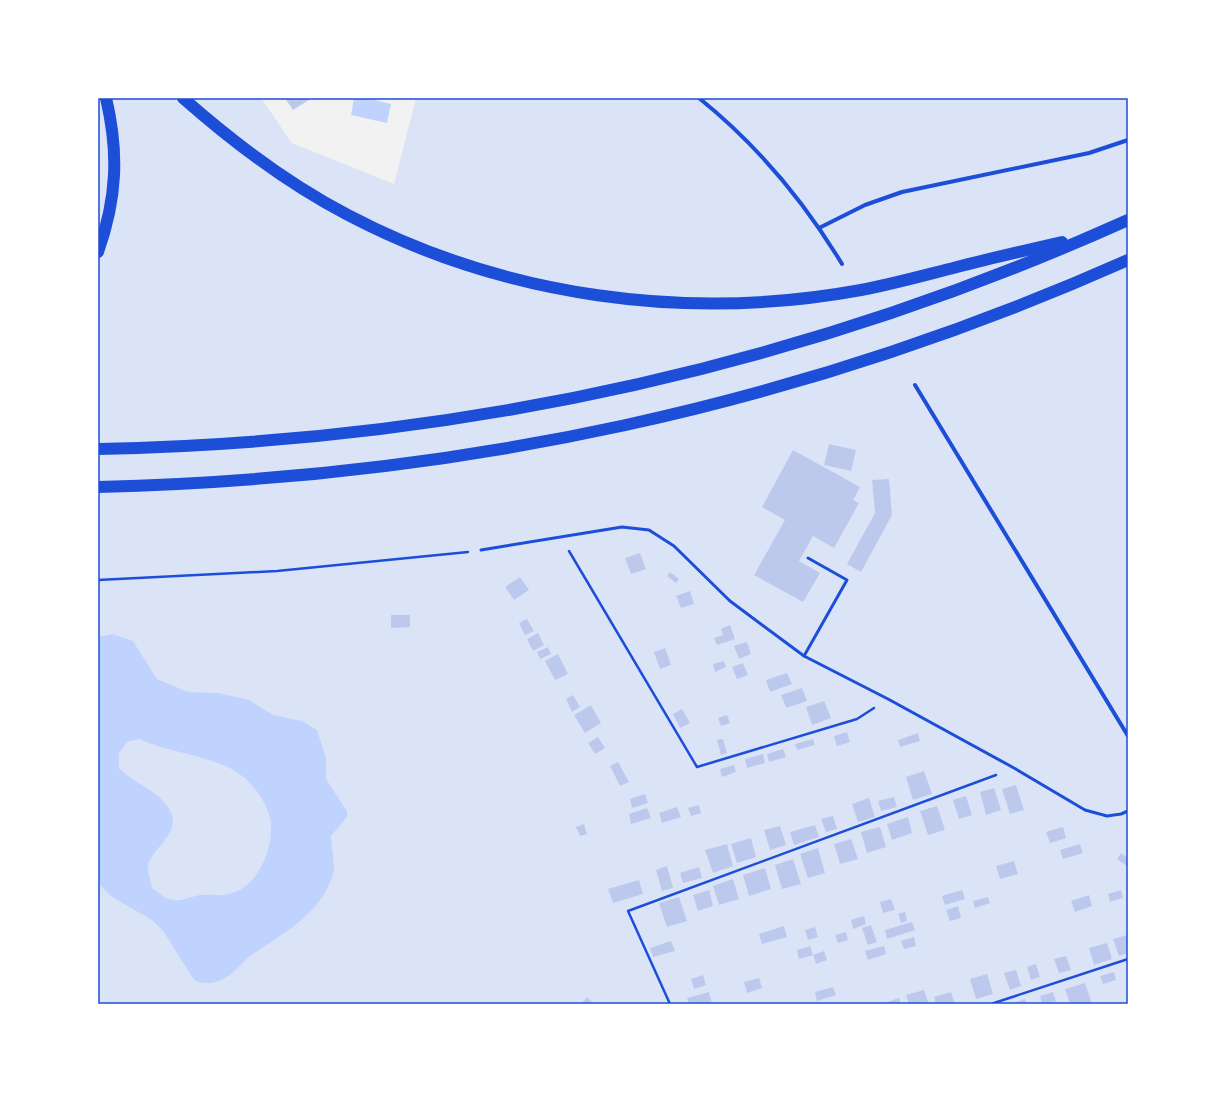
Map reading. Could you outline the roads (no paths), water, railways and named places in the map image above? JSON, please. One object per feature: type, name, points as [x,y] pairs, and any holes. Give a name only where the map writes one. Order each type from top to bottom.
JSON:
[{"type":"highway","points":[[98,252],[109,219],[115,171],[114,140],[106,98]]},
{"type":"highway","points":[[184,98],[225,133],[264,162],[315,196],[369,226],[434,254],[468,266],[536,284],[603,296],[663,302],[697,303],[737,303],[812,297],[860,290],[909,280],[954,267],[1095,235]]},
{"type":"highway","points":[[98,449],[204,446],[338,435],[463,418],[604,392],[728,363],[857,325],[986,279],[1128,220]]},
{"type":"highway","points":[[98,487],[270,479],[394,466],[536,444],[642,423],[737,399],[869,360],[1000,313],[1128,260]]},
{"type":"street","points":[[699,98],[726,121],[759,153],[819,228],[842,264]]},
{"type":"street","points":[[819,228],[865,205],[902,192],[1082,154],[1128,140]]},
{"type":"street","points":[[915,385],[1128,736]]},
{"type":"lane","points":[[481,550],[622,527],[648,530],[674,546],[730,601],[804,656],[888,699],[1014,768],[1074,805],[1092,813],[1113,816],[1128,811]]},
{"type":"lane","points":[[804,656],[847,580],[808,558]]},
{"type":"water","points":[[354,98],[367,98],[391,104],[387,123],[351,115]]},
{"type":"water","points":[[113,634],[133,641],[157,679],[188,692],[218,693],[249,700],[273,715],[302,721],[317,730],[326,758],[326,779],[347,811],[347,817],[331,836],[334,871],[324,895],[316,906],[297,924],[253,954],[229,976],[217,982],[206,983],[194,980],[164,932],[152,920],[112,897],[98,883],[98,637]],"holes":[[[139,739],[207,759],[228,767],[246,779],[258,792],[267,807],[270,818],[270,839],[268,850],[259,871],[244,887],[235,892],[226,894],[200,895],[180,900],[163,896],[152,888],[148,867],[150,859],[167,837],[173,820],[170,810],[161,799],[129,777],[119,768],[119,753],[127,742]]]}]
